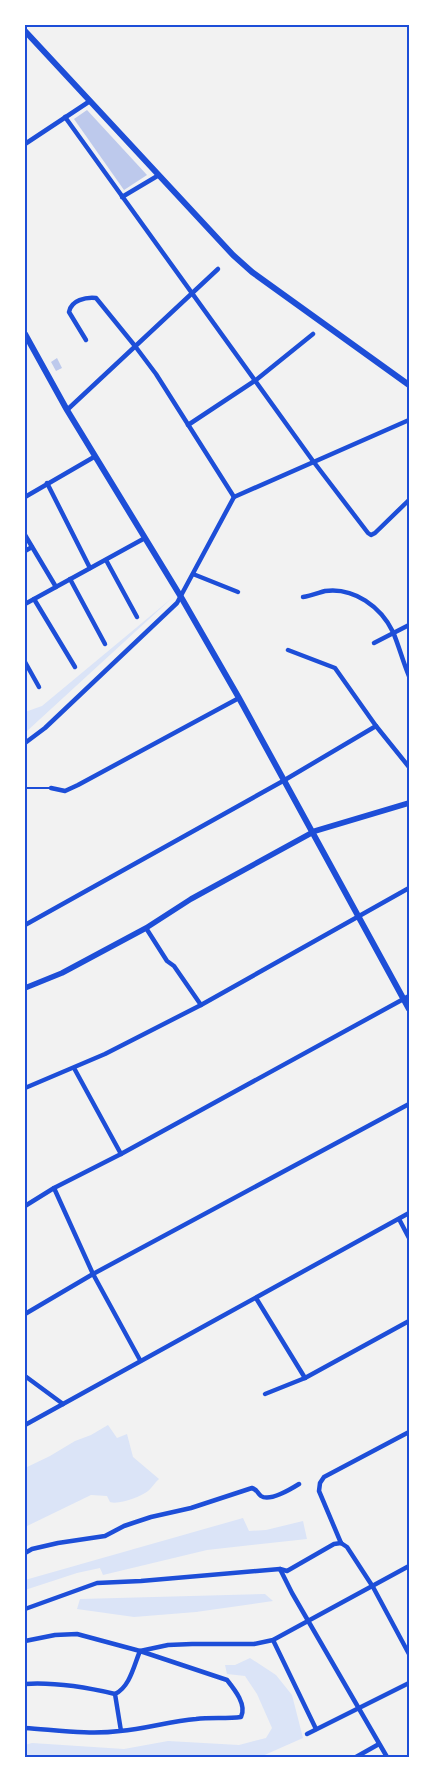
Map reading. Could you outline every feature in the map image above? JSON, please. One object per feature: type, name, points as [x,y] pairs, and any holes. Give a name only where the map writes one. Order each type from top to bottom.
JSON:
[{"type":"main road","points":[[25,31],[233,255],[252,272],[409,385]]},
{"type":"main road","points":[[25,334],[94,457],[181,597],[357,916],[406,997],[409,1009]]},
{"type":"street","points":[[25,144],[90,101]]},
{"type":"street","points":[[65,117],[313,461],[368,533],[372,535],[409,500]]},
{"type":"street","points":[[122,197],[159,175]]},
{"type":"street","points":[[67,410],[218,269]]},
{"type":"street","points":[[86,340],[69,309],[72,304],[90,297],[96,298],[156,374],[234,497]]},
{"type":"street","points":[[188,425],[256,380],[313,334]]},
{"type":"street","points":[[25,743],[46,728],[169,612],[181,597],[234,497],[409,420]]},
{"type":"street","points":[[25,497],[94,457]]},
{"type":"street","points":[[47,483],[90,568]]},
{"type":"street","points":[[25,535],[56,587]]},
{"type":"street","points":[[25,604],[145,538]]},
{"type":"street","points":[[25,551],[32,547]]},
{"type":"street","points":[[106,560],[137,617]]},
{"type":"street","points":[[193,574],[238,592]]},
{"type":"street","points":[[70,579],[105,644]]},
{"type":"street","points":[[303,598],[326,591],[347,593],[358,596],[374,606],[383,616],[393,633],[409,676]]},
{"type":"street","points":[[34,599],[75,667]]},
{"type":"street","points":[[374,643],[409,625]]},
{"type":"street","points":[[288,650],[335,668],[376,726],[409,767]]},
{"type":"street","points":[[25,662],[40,687]]},
{"type":"street","points":[[51,788],[65,791],[78,785],[238,698]]},
{"type":"street","points":[[25,925],[283,781],[376,726]]},
{"type":"street","points":[[25,988],[61,973],[146,928],[191,899],[311,833],[409,803]]},
{"type":"street","points":[[25,1088],[74,1068],[201,1005],[409,888]]},
{"type":"street","points":[[146,928],[167,962],[174,966],[201,1005]]},
{"type":"street","points":[[25,1206],[54,1188],[121,1154],[406,997]]},
{"type":"street","points":[[74,1068],[121,1154]]},
{"type":"street","points":[[25,1314],[93,1274],[409,1104]]},
{"type":"street","points":[[54,1188],[93,1274],[140,1360]]},
{"type":"street","points":[[25,1425],[409,1213]]},
{"type":"street","points":[[399,1219],[409,1238]]},
{"type":"street","points":[[256,1298],[305,1378]]},
{"type":"street","points":[[265,1394],[305,1378],[409,1321]]},
{"type":"street","points":[[25,1376],[64,1404]]},
{"type":"street","points":[[409,1432],[324,1477],[320,1482],[319,1491],[341,1543],[348,1547],[373,1587],[409,1654]]},
{"type":"street","points":[[25,1553],[32,1549],[58,1543],[105,1536],[124,1526],[150,1517],[191,1508],[252,1488],[265,1498],[282,1494],[299,1484]]},
{"type":"street","points":[[25,1609],[97,1583],[287,1570],[334,1544],[341,1543]]},
{"type":"street","points":[[140,1651],[168,1645],[254,1644],[273,1640],[409,1566]]},
{"type":"street","points":[[280,1569],[387,1757]]},
{"type":"street","points":[[25,1641],[55,1635],[77,1634],[140,1651],[227,1680],[235,1690],[243,1713],[241,1717],[229,1719],[198,1718],[121,1732],[56,1731],[25,1728]]},
{"type":"street","points":[[273,1640],[316,1729]]},
{"type":"street","points":[[25,1684],[74,1685],[115,1694],[122,1691],[128,1682],[140,1651]]},
{"type":"street","points":[[307,1734],[409,1683]]},
{"type":"street","points":[[115,1694],[121,1732]]},
{"type":"street","points":[[356,1757],[380,1744]]},
{"type":"lane","points":[[25,788],[51,788]]},
{"type":"shaded area","points":[[172,598],[25,732],[25,712],[42,706]]},
{"type":"shaded area","points":[[108,1425],[117,1438],[127,1434],[133,1457],[159,1479],[148,1491],[129,1500],[114,1503],[110,1502],[107,1496],[91,1495],[25,1527],[25,1468]]},
{"type":"shaded area","points":[[243,1518],[249,1531],[266,1530],[303,1521],[307,1539],[207,1550],[103,1575],[100,1568],[77,1573],[25,1590],[25,1580]]},
{"type":"shaded area","points":[[265,1594],[273,1601],[196,1612],[134,1617],[77,1609],[80,1599]]},
{"type":"shaded area","points":[[250,1658],[276,1675],[292,1695],[303,1738],[260,1757],[25,1757],[25,1745],[32,1743],[124,1749],[168,1741],[239,1745],[266,1738],[272,1728],[257,1694],[245,1676],[227,1674],[225,1665],[235,1665]]},
{"type":"building","points":[[87,110],[147,175],[124,190],[74,119]]},
{"type":"building","points":[[57,358],[62,368],[56,371],[51,362]]}]
